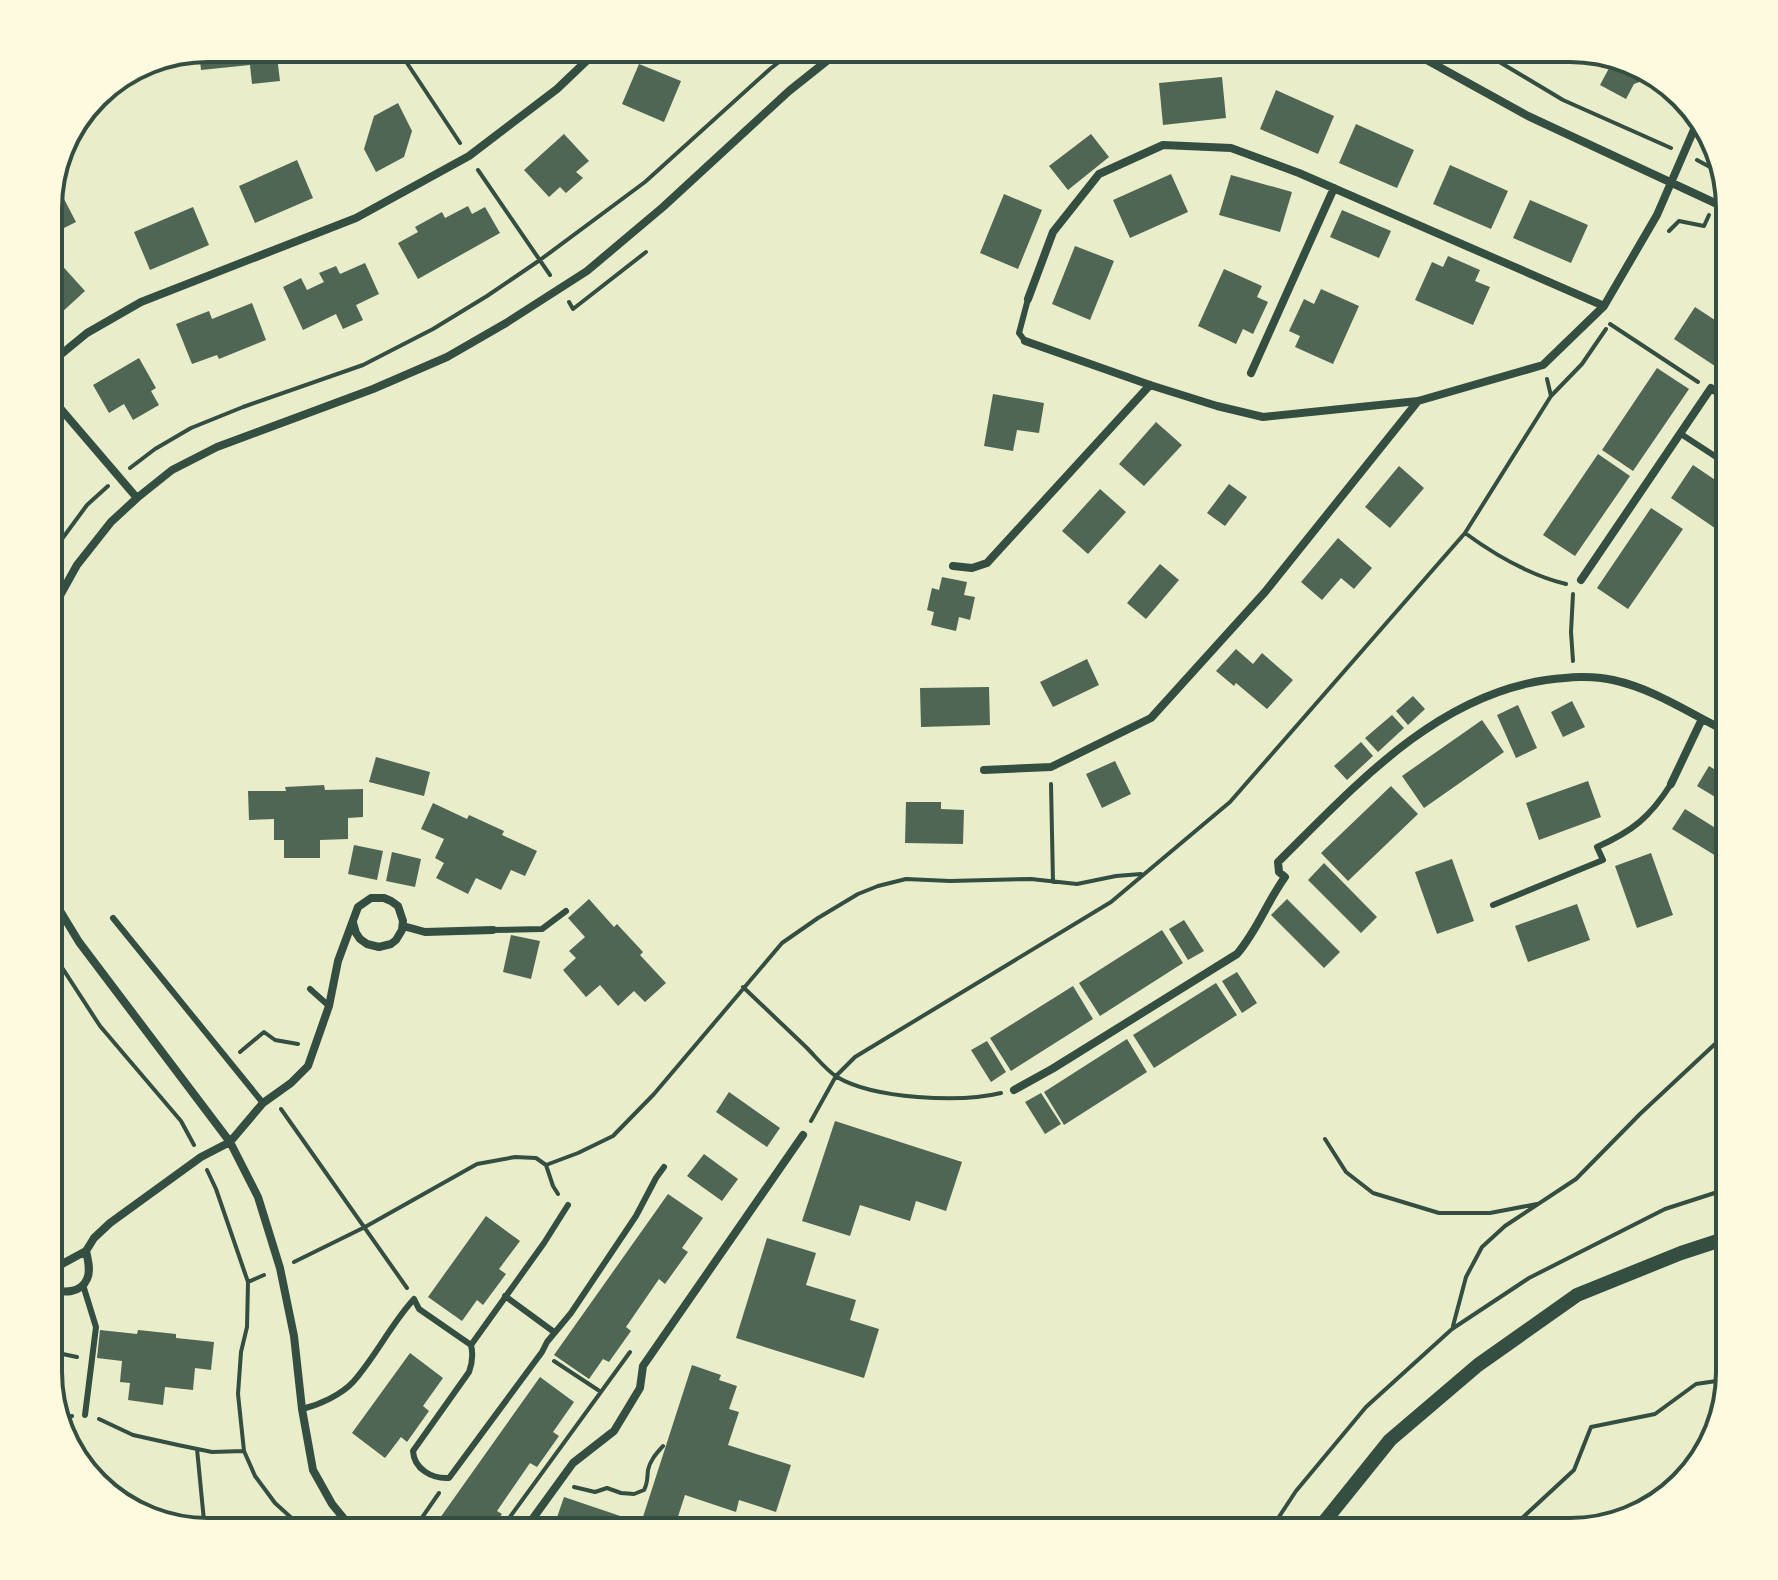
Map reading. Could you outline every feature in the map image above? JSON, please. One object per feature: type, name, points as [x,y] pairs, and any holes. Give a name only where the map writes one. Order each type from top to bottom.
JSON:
[{"type":"street","points":[[62,354],[87,333],[141,302],[356,218],[469,156],[557,89],[585,62]]},
{"type":"street","points":[[62,592],[77,565],[111,522],[172,470],[217,447],[373,389],[447,357],[506,323],[587,271],[825,62]]},
{"type":"street","points":[[1430,62],[1528,116],[1715,203]]},
{"type":"street","points":[[1025,341],[1150,385],[1263,417],[1418,401],[1543,365],[1604,306],[1657,215],[1693,131]]},
{"type":"street","points":[[1028,299],[1053,232],[1099,174],[1163,145],[1231,148],[1299,173],[1604,306]]},
{"type":"street","points":[[1251,373],[1334,188]]},
{"type":"street","points":[[953,566],[972,568],[987,563],[1150,385]]},
{"type":"street","points":[[1581,580],[1711,388],[1716,391]]},
{"type":"street","points":[[984,770],[1051,767],[1151,718],[1265,592],[1418,401]]},
{"type":"street","points":[[62,410],[137,498]]},
{"type":"street","points":[[1014,1090],[1237,954],[1250,939],[1285,877],[1279,872],[1278,862],[1361,782],[1427,727],[1481,698],[1538,681],[1588,677],[1638,687],[1716,726]]},
{"type":"street","points":[[1671,784],[1702,719]]},
{"type":"street","points":[[62,1264],[86,1251],[110,1223],[201,1157],[230,1142],[263,1103],[308,1066],[329,1006],[338,961],[358,907],[378,897],[398,906],[403,916],[403,926],[396,940],[379,947],[363,942],[353,923]]},
{"type":"street","points":[[62,914],[79,942],[230,1142],[258,1197],[280,1268],[294,1336],[313,1470],[343,1518]]},
{"type":"street","points":[[403,926],[425,932],[493,930]]},
{"type":"street","points":[[533,1518],[573,1463],[614,1431],[640,1388],[643,1366],[803,1135]]},
{"type":"street","points":[[1327,1518],[1390,1440],[1478,1365],[1577,1295],[1716,1242]]},
{"type":"street","points":[[62,1292],[67,1293],[87,1281],[86,1251]]},
{"type":"lane","points":[[1025,341],[1019,333],[1028,299]]},
{"type":"lane","points":[[1681,434],[1716,457]]},
{"type":"lane","points":[[1493,905],[1603,860],[1597,847],[1644,819],[1671,784]]},
{"type":"lane","points":[[493,930],[542,929],[566,911]]},
{"type":"lane","points":[[113,918],[263,1103]]},
{"type":"lane","points":[[310,989],[329,1006]]},
{"type":"lane","points":[[568,1205],[471,1345],[472,1364],[469,1372],[413,1451],[417,1465],[429,1474],[449,1478],[571,1313],[636,1216],[664,1167]]},
{"type":"lane","points":[[83,1285],[96,1327],[85,1415]]},
{"type":"lane","points":[[505,1296],[554,1332]]},
{"type":"lane","points":[[302,1409],[316,1406],[351,1384],[414,1299],[419,1309],[471,1345]]},
{"type":"path","points":[[191,428],[363,365],[433,329],[487,296],[645,182],[779,62]]},
{"type":"path","points":[[1499,62],[1563,100],[1710,167]]},
{"type":"path","points":[[1664,236],[1679,221],[1704,226],[1715,203]]},
{"type":"path","points":[[803,1135],[836,1076],[855,1057],[1111,902],[1230,802],[1465,533],[1551,396],[1582,364],[1610,324],[1711,388]]},
{"type":"path","points":[[1465,533],[1489,551],[1545,579],[1573,585],[1571,632],[1574,677]]},
{"type":"path","points":[[1051,767],[1053,882]]},
{"type":"path","points":[[546,1165],[613,1136],[654,1094],[782,943],[858,894],[906,879],[1031,879],[1077,884],[1144,874]]},
{"type":"path","points":[[62,969],[100,1026],[181,1121],[216,1189],[248,1282],[247,1327],[241,1352],[238,1394],[244,1451],[255,1476],[275,1503],[292,1518]]},
{"type":"path","points":[[743,987],[836,1076],[861,1087],[896,1095],[981,1098],[1014,1090]]},
{"type":"path","points":[[229,1061],[264,1032],[275,1040],[315,1047]]},
{"type":"path","points":[[1452,1329],[1466,1277],[1482,1247],[1505,1226],[1576,1179],[1716,1043]]},
{"type":"path","points":[[272,1097],[414,1299]]},
{"type":"path","points":[[1325,1139],[1346,1172],[1373,1193],[1439,1213],[1490,1213],[1539,1203]]},
{"type":"path","points":[[280,1268],[365,1227],[477,1164],[515,1157],[536,1158],[546,1165],[553,1186],[568,1205]]},
{"type":"path","points":[[1278,1518],[1296,1491],[1366,1407],[1452,1329],[1529,1278],[1665,1209],[1716,1193]]},
{"type":"path","points":[[509,1518],[636,1343]]},
{"type":"path","points":[[542,1352],[601,1392]]},
{"type":"path","points":[[62,1354],[91,1360]]},
{"type":"path","points":[[1522,1518],[1574,1470],[1591,1427],[1655,1414],[1696,1384],[1716,1381]]},
{"type":"path","points":[[69,1417],[78,1414],[93,1416],[133,1435],[212,1452],[244,1451]]},
{"type":"path","points":[[566,1490],[574,1486],[595,1492],[607,1488],[634,1494],[644,1490],[652,1459],[663,1446]]},
{"type":"path","points":[[197,1449],[204,1518]]},
{"type":"path","points":[[422,1518],[449,1478]]},
{"type":"building","points":[[200,62],[278,62],[280,81],[252,84],[250,65],[201,70]]},
{"type":"building","points":[[639,64],[681,81],[664,122],[622,104]]},
{"type":"building","points":[[1609,68],[1642,81],[1634,84],[1626,99],[1600,85]]},
{"type":"building","points":[[1222,77],[1226,118],[1163,125],[1159,83]]},
{"type":"building","points":[[1276,90],[1334,116],[1318,154],[1260,129]]},
{"type":"building","points":[[398,103],[412,131],[404,157],[376,172],[364,149],[374,116]]},
{"type":"building","points":[[1356,124],[1414,150],[1397,188],[1339,163]]},
{"type":"building","points":[[564,134],[589,161],[576,172],[583,178],[566,193],[560,187],[549,197],[524,170]]},
{"type":"building","points":[[1091,134],[1109,157],[1068,190],[1049,166]]},
{"type":"building","points":[[297,160],[313,198],[255,223],[239,186]]},
{"type":"building","points":[[1450,165],[1508,191],[1491,229],[1433,204]]},
{"type":"building","points":[[1171,174],[1188,212],[1130,238],[1113,200]]},
{"type":"building","points":[[1231,175],[1292,192],[1280,232],[1219,215]]},
{"type":"building","points":[[64,187],[63,197],[76,222],[62,229],[62,198]]},
{"type":"building","points":[[1004,194],[1042,210],[1018,269],[980,253]]},
{"type":"building","points":[[1530,200],[1588,225],[1571,263],[1513,238]]},
{"type":"building","points":[[468,206],[472,214],[485,207],[500,233],[418,279],[398,243],[418,232],[415,227],[442,212],[445,218]]},
{"type":"building","points":[[193,207],[209,245],[150,270],[134,232]]},
{"type":"building","points":[[1342,210],[1391,231],[1379,258],[1330,237]]},
{"type":"building","points":[[1075,246],[1114,261],[1090,320],[1052,304]]},
{"type":"building","points":[[1448,256],[1480,270],[1475,281],[1490,287],[1473,325],[1415,300],[1432,262],[1443,267]]},
{"type":"building","points":[[365,263],[379,294],[356,305],[363,320],[343,329],[336,314],[303,330],[283,287],[301,278],[307,290],[324,282],[319,273],[336,266],[340,274]]},
{"type":"building","points":[[62,266],[85,291],[62,312]]},
{"type":"building","points":[[1224,269],[1262,286],[1257,297],[1268,302],[1253,334],[1243,329],[1236,344],[1198,326]]},
{"type":"building","points":[[1321,289],[1359,306],[1333,364],[1295,347],[1300,336],[1289,331],[1304,299],[1314,304]]},
{"type":"building","points":[[252,303],[266,340],[219,359],[217,355],[192,364],[176,324],[209,311],[212,319]]},
{"type":"building","points":[[1695,307],[1716,321],[1716,367],[1674,339]]},
{"type":"building","points":[[139,358],[156,388],[151,391],[159,405],[133,420],[124,404],[109,413],[93,385]]},
{"type":"building","points":[[1657,368],[1689,389],[1633,471],[1602,450]]},
{"type":"building","points":[[993,394],[1044,403],[1039,433],[1017,430],[1013,451],[984,446]]},
{"type":"building","points":[[1156,422],[1182,445],[1144,486],[1119,464]]},
{"type":"building","points":[[1598,454],[1630,476],[1575,556],[1543,535]]},
{"type":"building","points":[[1693,465],[1716,481],[1716,529],[1671,498]]},
{"type":"building","points":[[1399,466],[1424,488],[1390,528],[1365,507]]},
{"type":"building","points":[[1229,484],[1247,497],[1225,526],[1207,513]]},
{"type":"building","points":[[1100,489],[1126,512],[1088,554],[1062,531]]},
{"type":"building","points":[[1651,508],[1683,529],[1628,609],[1597,588]]},
{"type":"building","points":[[1338,538],[1372,568],[1354,589],[1341,578],[1322,600],[1301,582]]},
{"type":"building","points":[[1160,564],[1179,580],[1146,619],[1127,603]]},
{"type":"building","points":[[942,577],[967,582],[964,595],[975,597],[970,620],[959,617],[956,631],[931,625],[934,612],[927,610],[932,588],[939,590]]},
{"type":"building","points":[[1236,649],[1253,664],[1262,653],[1293,680],[1267,709],[1216,671]]},
{"type":"building","points":[[1087,659],[1099,685],[1053,707],[1040,682]]},
{"type":"building","points":[[989,687],[990,725],[921,727],[920,688]]},
{"type":"building","points":[[1413,696],[1425,709],[1408,725],[1396,711]]},
{"type":"building","points":[[1572,701],[1585,727],[1563,737],[1551,712]]},
{"type":"building","points":[[1518,705],[1537,748],[1516,758],[1497,715]]},
{"type":"building","points":[[1392,715],[1404,728],[1378,752],[1365,738]]},
{"type":"building","points":[[1482,720],[1504,752],[1424,808],[1402,776]]},
{"type":"building","points":[[1361,742],[1373,756],[1347,780],[1334,766]]},
{"type":"building","points":[[376,757],[430,772],[424,796],[369,782]]},
{"type":"building","points":[[1115,761],[1131,794],[1102,808],[1086,774]]},
{"type":"building","points":[[1709,766],[1716,770],[1716,798],[1697,786]]},
{"type":"building","points":[[1588,781],[1601,817],[1539,840],[1526,803]]},
{"type":"building","points":[[324,785],[325,790],[363,789],[363,817],[348,818],[348,839],[320,840],[320,858],[284,858],[284,840],[274,840],[274,819],[249,820],[248,791],[286,791],[285,787]]},
{"type":"building","points":[[1391,786],[1418,814],[1348,881],[1321,853]]},
{"type":"building","points":[[906,802],[941,802],[941,809],[964,810],[963,844],[905,843]]},
{"type":"building","points":[[433,803],[467,819],[469,815],[504,831],[502,835],[537,851],[525,876],[511,870],[501,890],[476,878],[468,894],[436,878],[444,863],[435,858],[444,839],[421,829]]},
{"type":"building","points":[[1685,809],[1716,828],[1716,856],[1672,829]]},
{"type":"building","points":[[354,845],[383,851],[377,880],[348,874]]},
{"type":"building","points":[[392,852],[421,859],[415,887],[386,881]]},
{"type":"building","points":[[1651,853],[1673,915],[1637,928],[1615,866]]},
{"type":"building","points":[[1452,859],[1474,921],[1437,934],[1415,872]]},
{"type":"building","points":[[1324,863],[1377,917],[1361,933],[1308,880]]},
{"type":"building","points":[[589,899],[614,927],[617,924],[643,952],[640,955],[666,983],[645,1002],[634,991],[618,1006],[600,985],[586,997],[563,970],[576,958],[569,951],[585,937],[568,918]]},
{"type":"building","points":[[1287,899],[1340,952],[1324,968],[1271,915]]},
{"type":"building","points":[[1577,904],[1590,940],[1528,962],[1515,926]]},
{"type":"building","points":[[1184,920],[1204,951],[1188,960],[1169,929]]},
{"type":"building","points":[[1162,930],[1183,963],[1100,1016],[1079,983]]},
{"type":"building","points":[[511,935],[540,941],[531,979],[503,972]]},
{"type":"building","points":[[1237,972],[1257,1003],[1242,1013],[1222,981]]},
{"type":"building","points":[[1216,983],[1237,1015],[1154,1068],[1133,1035]]},
{"type":"building","points":[[1073,986],[1093,1019],[1011,1071],[990,1038]]},
{"type":"building","points":[[1127,1039],[1147,1072],[1064,1125],[1044,1092]]},
{"type":"building","points":[[987,1041],[1006,1072],[991,1082],[971,1050]]},
{"type":"building","points":[[729,1092],[780,1128],[767,1147],[716,1112]]},
{"type":"building","points":[[1041,1093],[1061,1124],[1045,1134],[1025,1102]]},
{"type":"building","points":[[835,1121],[962,1162],[946,1211],[916,1201],[910,1221],[860,1205],[850,1236],[802,1221]]},
{"type":"building","points":[[704,1154],[738,1179],[722,1201],[687,1176]]},
{"type":"building","points":[[668,1194],[703,1218],[682,1248],[688,1252],[665,1284],[659,1279],[626,1327],[631,1331],[609,1362],[603,1359],[589,1379],[554,1355]]},
{"type":"building","points":[[486,1216],[520,1241],[499,1269],[506,1274],[483,1305],[477,1300],[462,1321],[428,1297]]},
{"type":"building","points":[[767,1238],[816,1253],[806,1285],[856,1300],[850,1320],[879,1329],[864,1378],[736,1338]]},
{"type":"building","points":[[100,1330],[176,1334],[176,1338],[214,1342],[211,1370],[195,1368],[193,1390],[165,1387],[163,1405],[128,1400],[130,1383],[120,1382],[122,1361],[97,1358]]},
{"type":"building","points":[[410,1353],[443,1378],[423,1406],[429,1411],[407,1442],[401,1437],[385,1458],[352,1433]]},
{"type":"building","points":[[692,1365],[721,1375],[719,1380],[737,1386],[729,1409],[739,1412],[728,1445],[791,1465],[776,1512],[739,1500],[736,1512],[685,1495],[678,1518],[643,1518]]},
{"type":"building","points":[[540,1377],[574,1402],[553,1432],[559,1436],[537,1467],[530,1463],[497,1511],[502,1514],[499,1518],[440,1518]]},
{"type":"building","points":[[564,1497],[626,1518],[557,1518]]}]
